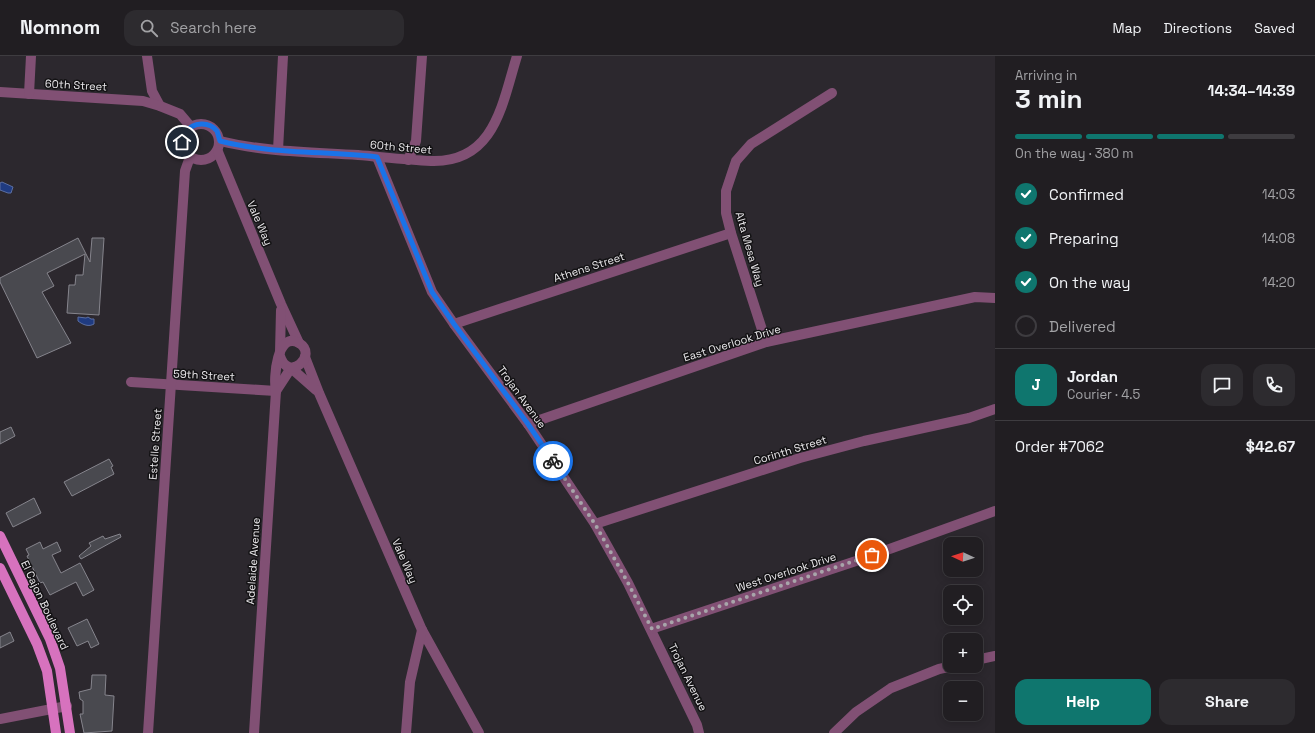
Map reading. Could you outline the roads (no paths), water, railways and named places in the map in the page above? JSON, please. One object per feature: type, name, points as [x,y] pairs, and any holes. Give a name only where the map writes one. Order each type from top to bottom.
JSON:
[{"type":"main road","name":"El Cajon Boulevard","points":[[1,542],[50,639],[60,668],[70,733]]},
{"type":"main road","points":[[0,568],[37,644],[46,671],[56,733]]},
{"type":"street","points":[[29,94],[31,56]]},
{"type":"street","points":[[147,56],[152,91],[160,106]]},
{"type":"street","points":[[278,150],[283,56]]},
{"type":"street","points":[[408,160],[416,141],[422,56]]},
{"type":"street","name":"60th Street","points":[[220,141],[243,147],[278,150],[440,162],[448,160],[465,155],[481,144],[493,128],[497,120],[517,56]]},
{"type":"street","name":"60th Street","points":[[0,92],[143,101],[180,114],[191,127]]},
{"type":"street","name":"Alta Mesa Way","points":[[766,342],[731,233],[726,213],[726,191],[736,161],[751,144],[832,93]]},
{"type":"street","points":[[200,124],[210,126],[217,132],[220,141],[218,152],[210,159],[200,161],[190,157],[184,150],[182,142],[185,133],[191,127],[200,124]]},
{"type":"street","name":"Vale Way","points":[[218,152],[281,304],[299,343],[304,350],[305,357],[319,393],[422,630],[479,733]]},
{"type":"street","name":"Estelle Street","points":[[148,733],[185,171],[190,157]]},
{"type":"street","name":"Trojan Avenue","points":[[377,157],[432,292],[528,424],[595,524],[652,629],[697,725],[699,733]]},
{"type":"street","name":"Athens Street","points":[[454,324],[731,233]]},
{"type":"street","name":"East Overlook Drive","points":[[528,424],[766,342],[975,297],[995,298]]},
{"type":"street","name":"Vale Way","points":[[281,304],[282,317],[280,354],[283,364],[291,368],[319,393]]},
{"type":"street","points":[[280,354],[281,348],[287,343],[299,343]]},
{"type":"street","name":"Adelaide Avenue","points":[[254,733],[276,391],[276,364],[280,354]]},
{"type":"street","points":[[291,368],[295,368],[302,364],[305,357]]},
{"type":"street","name":"Adelaide Avenue","points":[[276,391],[282,379],[291,368]]},
{"type":"street","name":"59th Street","points":[[131,382],[276,391]]},
{"type":"street","name":"Corinth Street","points":[[595,524],[800,458],[864,441],[969,418],[995,409]]},
{"type":"street","name":"West Overlook Drive","points":[[652,629],[859,560],[995,511]]},
{"type":"street","points":[[406,733],[410,682],[422,630]]},
{"type":"street","points":[[983,659],[995,656]]},
{"type":"street","points":[[834,733],[856,712],[891,688],[943,669]]},
{"type":"street","points":[[0,719],[67,706]]},
{"type":"water","points":[[2,182],[13,187],[11,193],[0,190],[0,183]]},
{"type":"water","points":[[78,317],[88,317],[94,319],[94,324],[84,324],[78,321]]}]
